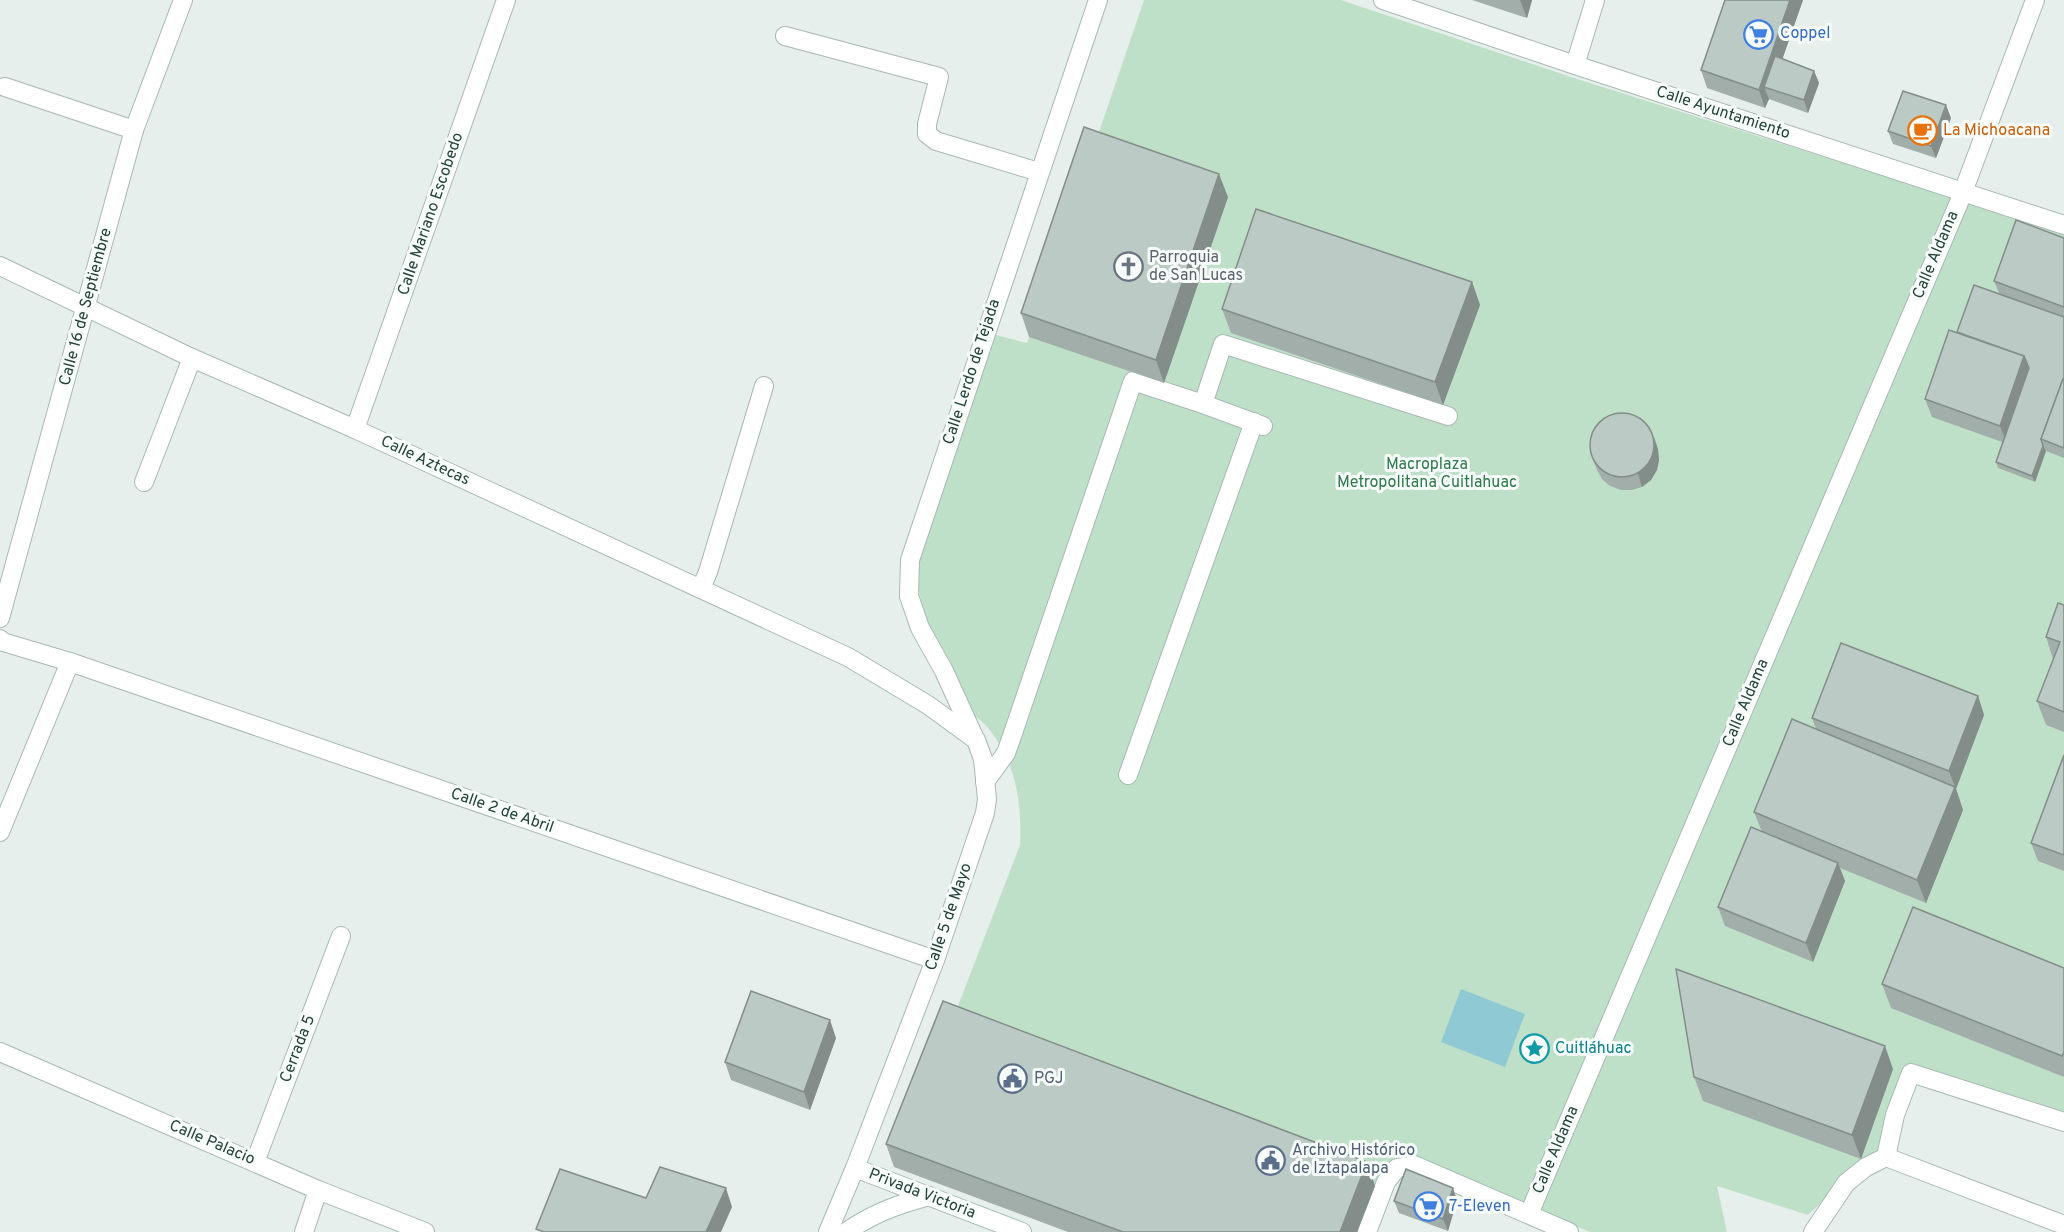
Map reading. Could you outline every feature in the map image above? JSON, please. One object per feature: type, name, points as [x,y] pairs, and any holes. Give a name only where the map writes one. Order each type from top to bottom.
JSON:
[{"type":"street","name":"Calle 16 de Septiembre","points":[[0,618],[134,130],[183,0]]},
{"type":"street","name":"Calle Mariano Escobedo","points":[[355,429],[506,0]]},
{"type":"street","name":"Calle Lerdo de Tejada","points":[[976,740],[944,671],[920,628],[909,596],[910,560],[1098,0]]},
{"type":"street","name":"Calle Ayuntamiento","points":[[1383,0],[2064,225]]},
{"type":"street","points":[[1575,65],[1595,0]]},
{"type":"street","name":"Calle Aldama","points":[[1529,1214],[1962,191],[2036,0]]},
{"type":"street","points":[[785,36],[939,77],[927,124],[927,134],[936,141],[1039,172]]},
{"type":"street","points":[[5,87],[134,130]]},
{"type":"street","name":"Calle Aztecas","points":[[0,267],[192,358],[355,429],[848,657],[928,705],[976,740]]},
{"type":"street","points":[[1203,404],[1225,338],[1448,416]]},
{"type":"street","points":[[144,482],[192,358]]},
{"type":"street","points":[[986,782],[1006,753],[1133,381],[1259,424],[1128,775]]},
{"type":"street","points":[[701,588],[708,572],[764,386]]},
{"type":"street","points":[[0,639],[3,642],[70,662],[0,832]]},
{"type":"street","name":"Calle 2 de Abril","points":[[70,662],[935,960]]},
{"type":"street","name":"Calle 5 de Mayo","points":[[828,1232],[935,960],[985,813],[986,782],[983,759],[976,740]]},
{"type":"street","name":"Cerrada 5","points":[[255,1162],[341,936]]},
{"type":"street","name":"Calle Palacio","points":[[0,1052],[255,1162],[393,1226],[425,1232]]},
{"type":"street","points":[[1886,1157],[1895,1115],[1911,1073],[2064,1122]]},
{"type":"street","points":[[1814,1232],[1846,1183],[1866,1167],[1886,1157],[2064,1225]]},
{"type":"street","points":[[1367,1232],[1386,1182],[1397,1168],[1414,1165],[1569,1232]]},
{"type":"street","name":"Privada Victoria","points":[[855,1168],[1022,1232]]},
{"type":"street","points":[[304,1232],[318,1190]]},
{"type":"street","points":[[846,1232],[869,1216],[928,1196]]},
{"type":"green space","name":"Macroplaza Metropolitana Cuitlahuac","points":[[1144,0],[1341,0],[1571,77],[2064,235],[2064,1124],[1909,1072],[1887,1140],[1808,1215],[1717,1186],[1727,1232],[1590,1232],[1531,1208],[1407,1151],[1375,1186],[951,1024],[1020,845],[1020,814],[1015,784],[1006,756],[989,729],[961,699],[936,645],[923,610],[917,570],[992,334],[1027,343]]},
{"type":"water","points":[[1461,989],[1525,1014],[1505,1067],[1441,1042]]},
{"type":"building","name":"Coppel","points":[[1725,0],[1790,0],[1759,90],[1701,70]]},
{"type":"building","points":[[1775,56],[1814,71],[1804,100],[1764,87]]},
{"type":"building","name":"La Michoacana","points":[[1903,91],[1946,105],[1931,146],[1888,131]]},
{"type":"building","name":"Parroquia de San Lucas","points":[[1084,127],[1219,174],[1156,360],[1021,313]]},
{"type":"building","points":[[1256,209],[1472,282],[1435,382],[1222,309]]},
{"type":"building","points":[[2016,220],[2064,238],[2064,307],[1994,281]]},
{"type":"building","points":[[1974,285],[2064,317],[2064,379],[2041,439],[2043,446],[2032,476],[1996,462],[2029,368],[2024,356],[1957,332]]},
{"type":"building","points":[[1949,330],[2024,356],[2000,426],[1925,399]]},
{"type":"building","points":[[2064,379],[2064,448],[2041,439]]},
{"type":"building","points":[[1616,413],[1628,413],[1645,422],[1652,433],[1654,445],[1652,457],[1645,468],[1628,477],[1616,477],[1604,472],[1595,463],[1590,451],[1590,439],[1595,427],[1604,418]]},
{"type":"building","points":[[2058,603],[2064,605],[2064,712],[2037,701],[2060,642],[2046,637]]},
{"type":"building","points":[[1841,643],[1978,696],[1949,771],[1812,718]]},
{"type":"building","points":[[1792,719],[1955,787],[1917,880],[1754,812]]},
{"type":"building","points":[[2064,755],[2064,855],[2031,843]]},
{"type":"building","points":[[1751,827],[1838,863],[1806,943],[1718,907]]},
{"type":"building","points":[[1913,907],[2064,968],[2064,1052],[2062,1056],[1882,984]]},
{"type":"building","points":[[1676,969],[1885,1046],[1852,1135],[1694,1077]]},
{"type":"building","points":[[751,991],[830,1020],[804,1092],[725,1062]]},
{"type":"building","name":"PGJ","points":[[943,1001],[1367,1162],[1340,1232],[1123,1232],[886,1144]]},
{"type":"building","points":[[660,1167],[726,1188],[706,1232],[544,1232],[536,1229],[560,1169],[646,1198]]},
{"type":"building","points":[[1406,1169],[1453,1188],[1443,1219],[1394,1201]]},
{"type":"place","name":"Coppel","points":[[1759,34]]},
{"type":"place","name":"La Michoacana","points":[[1922,131]]},
{"type":"place","name":"Parroquia de San Lucas","points":[[1128,267]]},
{"type":"place","name":"Cuitláhuac","points":[[1534,1049]]},
{"type":"place","name":"PGJ","points":[[1013,1079]]},
{"type":"place","name":"Archivo Histórico de Iztapalapa","points":[[1271,1160]]},
{"type":"place","name":"7-Eleven","points":[[1428,1207]]}]
